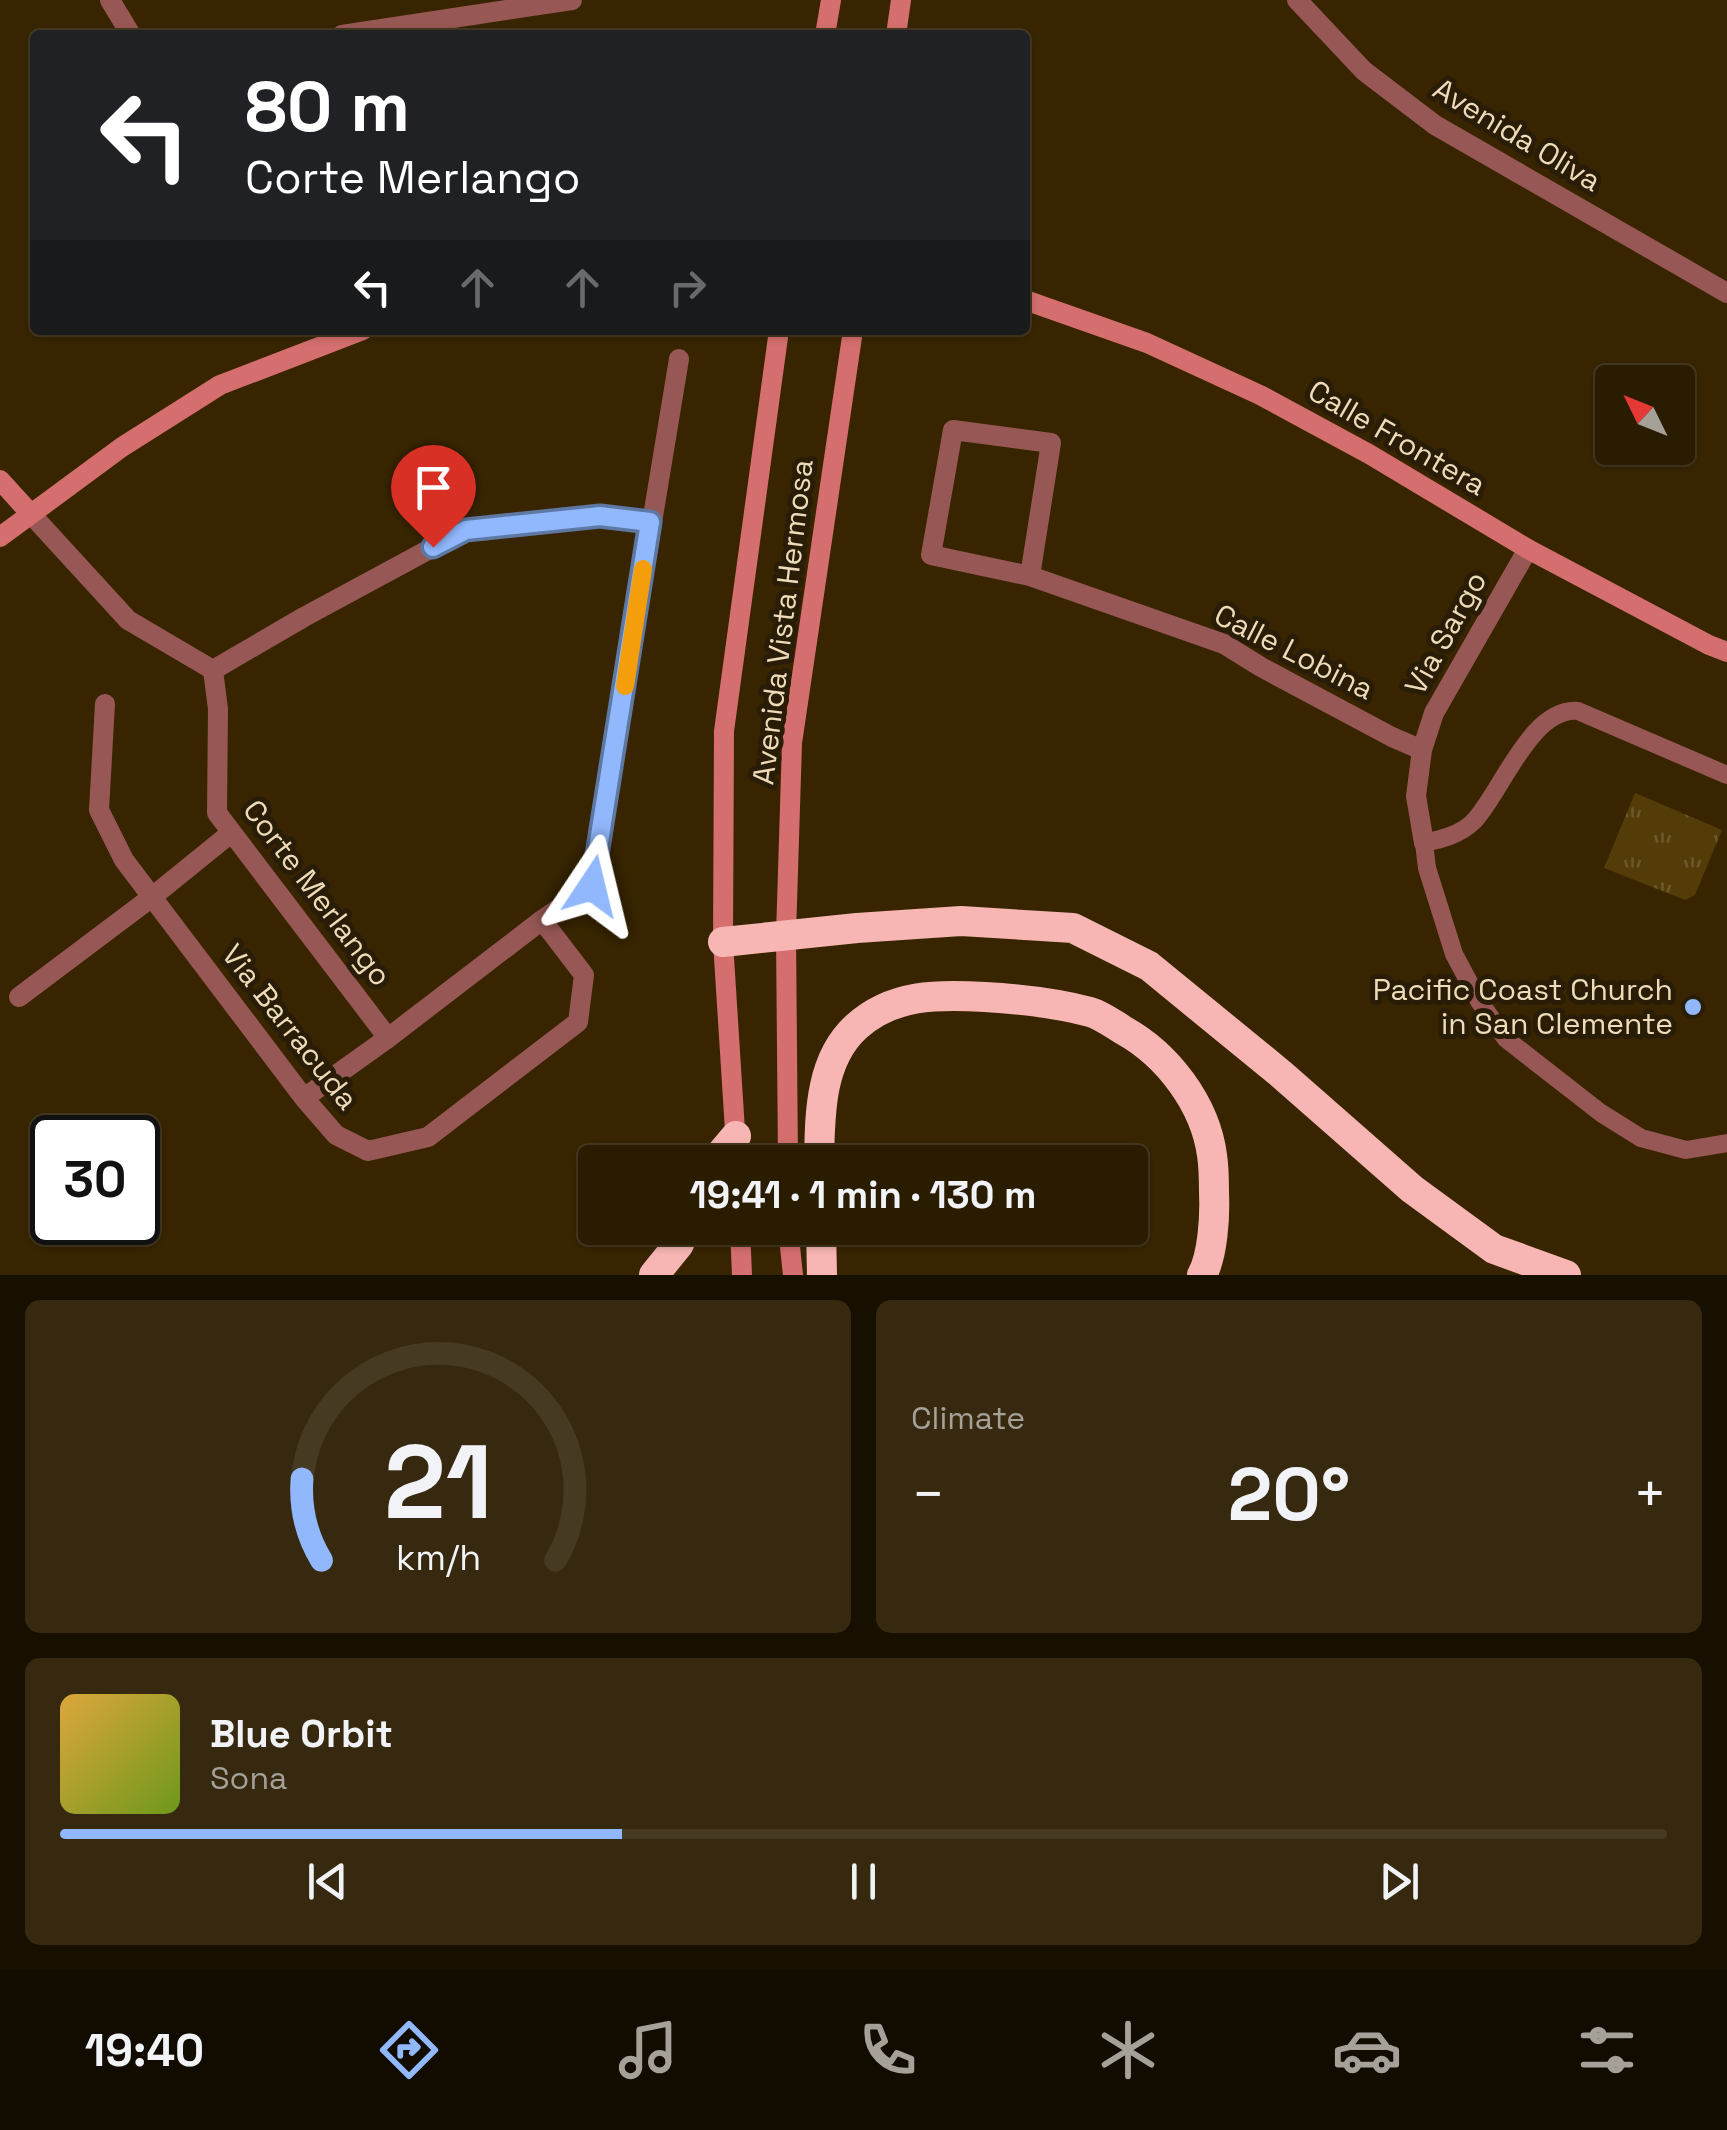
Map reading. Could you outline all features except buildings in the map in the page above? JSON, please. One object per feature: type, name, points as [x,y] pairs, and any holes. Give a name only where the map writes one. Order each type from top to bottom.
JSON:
[{"type":"highway","points":[[723,942],[962,922],[1073,928],[1149,966],[1412,1189],[1494,1248],[1566,1275]]},
{"type":"highway","points":[[819,1145],[820,1104],[833,1061],[854,1028],[890,1004],[926,996],[963,996],[1018,999],[1094,1013],[1138,1038],[1175,1073],[1201,1114],[1212,1154],[1215,1213],[1202,1275]]},
{"type":"highway","points":[[654,1275],[678,1245]]},
{"type":"highway","points":[[821,1245],[822,1275]]},
{"type":"main road","points":[[827,30],[831,0]]},
{"type":"main road","points":[[897,30],[901,0]]},
{"type":"main road","name":"Calle Frontera","points":[[1030,302],[1147,342],[1260,395],[1370,454],[1528,548],[1727,652]]},
{"type":"main road","points":[[0,537],[122,446],[220,385],[351,335]]},
{"type":"main road","name":"Avenida Vista Hermosa","points":[[736,1145],[723,942],[724,731],[778,335]]},
{"type":"main road","name":"Avenida Vista Hermosa","points":[[788,1145],[786,935],[792,743],[852,335]]},
{"type":"main road","points":[[0,480],[30,513]]},
{"type":"main road","points":[[741,1245],[742,1275]]},
{"type":"main road","points":[[790,1245],[793,1275]]},
{"type":"street","points":[[110,0],[128,30]]},
{"type":"street","points":[[375,30],[572,0]]},
{"type":"street","name":"Avenida Oliva","points":[[1298,0],[1364,71],[1435,125],[1727,294]]},
{"type":"street","points":[[304,1098],[592,886],[679,359]]},
{"type":"street","name":"Calle Lobina","points":[[1030,576],[1051,444],[953,430],[931,555],[1030,576],[1224,644],[1277,676],[1422,750]]},
{"type":"street","points":[[30,513],[128,620],[213,670],[466,530],[600,516],[650,522]]},
{"type":"street","name":"Via Sargo","points":[[1422,750],[1434,713],[1528,548]]},
{"type":"street","name":"Corte Merlango","points":[[213,670],[218,709],[217,813],[388,1038]]},
{"type":"street","name":"Via Barracuda","points":[[105,704],[100,810],[124,860],[304,1098],[336,1135],[368,1151],[428,1137],[578,1022],[584,975],[542,920]]},
{"type":"street","points":[[1422,750],[1416,796],[1424,843]]},
{"type":"street","points":[[19,998],[230,833]]},
{"type":"lane","points":[[1727,775],[1578,711],[1566,710],[1541,726],[1473,822],[1450,838],[1424,843],[1454,954],[1479,1001],[1506,1039],[1601,1114],[1641,1138],[1686,1150],[1727,1143]]},
{"type":"green space","points":[[1635,793],[1722,830],[1695,895],[1685,900],[1604,868]]},
{"type":"slow traffic","points":[[625,686],[643,569]]},
{"type":"place","name":"Pacific Coast Church in San Clemente","points":[[1693,1007]]},
{"type":"route","points":[[433,547],[466,530],[600,516],[650,522],[592,886]]}]
